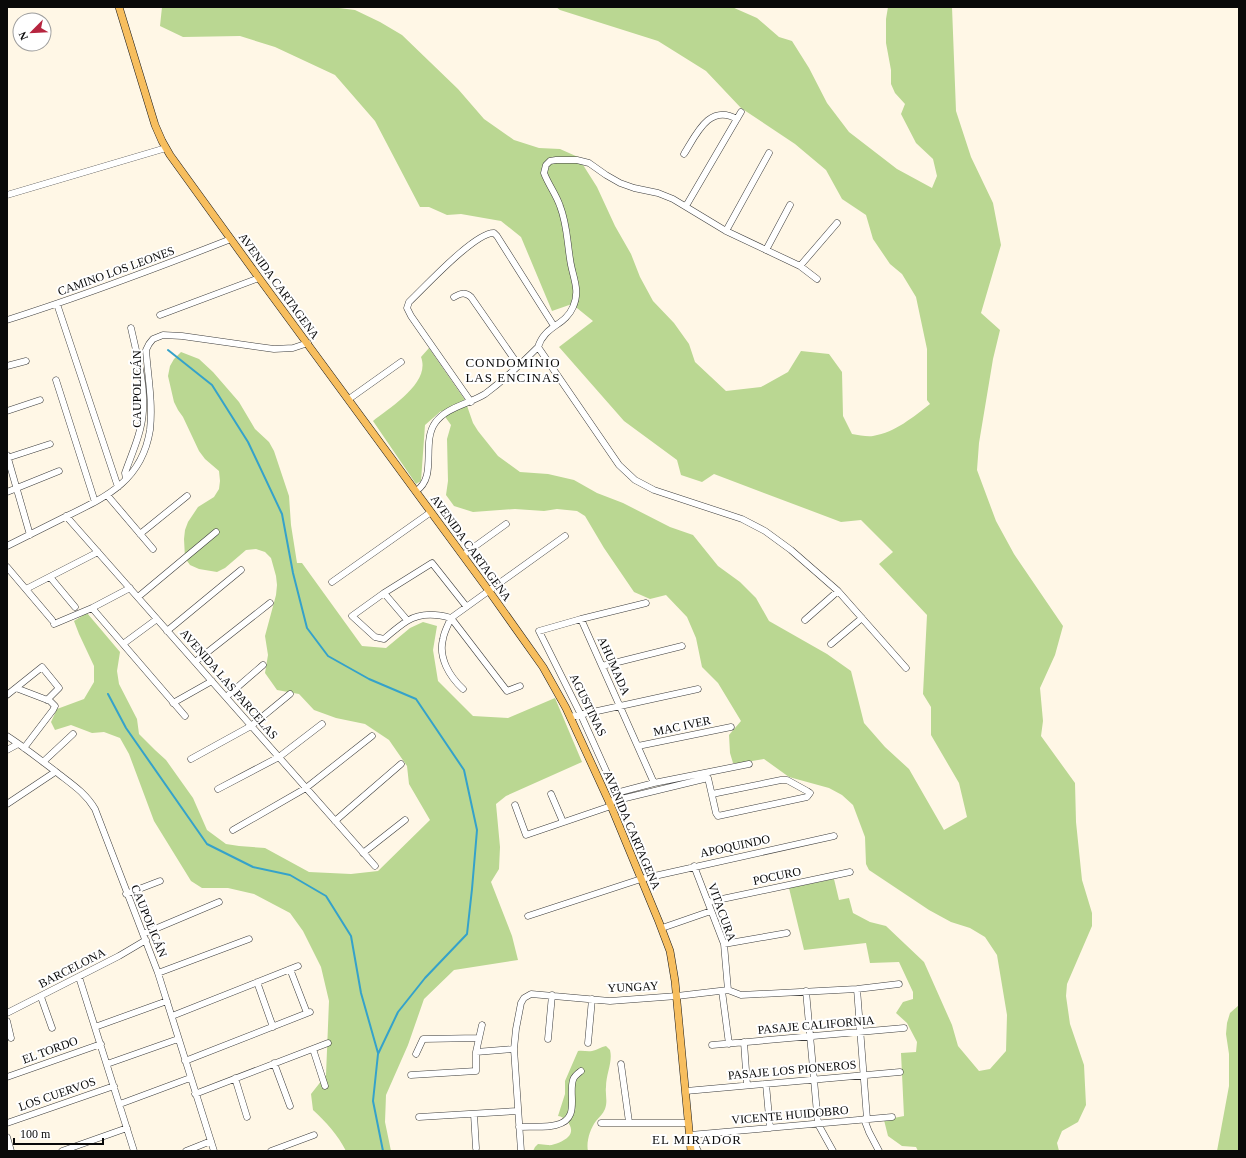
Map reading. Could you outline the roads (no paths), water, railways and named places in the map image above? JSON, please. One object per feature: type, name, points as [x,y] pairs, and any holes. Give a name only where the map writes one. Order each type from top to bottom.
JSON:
[{"type":"main road","name":"AVENIDA CARTAGENA","points":[[119,7],[155,125],[166,148],[259,278],[490,591],[543,667],[570,717],[610,804],[662,928],[672,961],[677,996],[691,1151]]},
{"type":"street","points":[[686,206],[741,112]]},
{"type":"street","points":[[684,154],[702,125],[709,119],[721,115],[736,119]]},
{"type":"street","points":[[7,195],[166,148]]},
{"type":"street","points":[[726,231],[769,153]]},
{"type":"street","points":[[416,491],[422,486],[427,476],[429,438],[435,423],[447,411],[471,402],[484,394],[519,366],[538,347],[544,335],[567,317],[573,308],[577,287],[570,261],[568,237],[564,217],[556,195],[544,173],[548,162],[556,160],[585,161],[620,183],[673,198],[726,231],[800,266],[817,279]]},
{"type":"street","points":[[766,250],[790,205]]},
{"type":"street","points":[[800,266],[838,223]]},
{"type":"street","points":[[471,402],[407,308],[409,302],[439,272],[483,236],[494,233],[554,326]]},
{"type":"street","name":"CAMINO LOS LEONES","points":[[7,320],[152,270],[231,239]]},
{"type":"street","points":[[160,315],[259,278]]},
{"type":"street","points":[[454,297],[461,293],[466,293],[471,297],[519,366]]},
{"type":"street","points":[[57,304],[118,487]]},
{"type":"street","points":[[126,479],[125,473],[140,428],[143,411],[139,367],[131,328]]},
{"type":"street","name":"CAUPOLICÁN","points":[[7,546],[107,495],[126,479],[140,460],[150,430],[151,395],[146,350],[153,339],[163,335],[182,336],[274,349],[293,348],[308,343]]},
{"type":"street","points":[[538,347],[614,458],[629,476],[654,490],[754,524],[791,550],[838,591],[906,668]]},
{"type":"street","points":[[7,366],[26,361]]},
{"type":"street","points":[[349,400],[401,362]]},
{"type":"street","points":[[56,380],[95,502]]},
{"type":"street","points":[[7,411],[40,400]]},
{"type":"street","points":[[30,535],[7,457],[50,444]]},
{"type":"street","points":[[7,492],[59,471]]},
{"type":"street","points":[[107,495],[153,549]]},
{"type":"street","points":[[140,534],[187,496]]},
{"type":"street","points":[[332,582],[431,512]]},
{"type":"street","name":"AVENIDA LAS PARCELAS","points":[[66,516],[375,866]]},
{"type":"street","points":[[463,555],[506,524]]},
{"type":"street","points":[[138,597],[216,532]]},
{"type":"street","points":[[463,689],[450,674],[444,658],[443,638],[451,618],[565,536]]},
{"type":"street","points":[[26,588],[98,552]]},
{"type":"street","points":[[466,606],[432,563],[384,593],[352,616],[375,637],[384,639],[407,620],[428,615],[451,618],[507,691],[520,686]]},
{"type":"street","points":[[7,567],[53,622],[92,608],[130,588]]},
{"type":"street","points":[[167,631],[241,570]]},
{"type":"street","points":[[50,577],[75,607]]},
{"type":"street","points":[[805,620],[838,591]]},
{"type":"street","points":[[384,593],[407,620]]},
{"type":"street","points":[[195,662],[270,603]]},
{"type":"street","points":[[581,619],[646,603]]},
{"type":"street","points":[[92,608],[185,716]]},
{"type":"street","points":[[831,644],[862,618]]},
{"type":"street","points":[[123,644],[157,619]]},
{"type":"street","name":"AHUMADA","points":[[581,619],[654,782]]},
{"type":"street","name":"AGUSTINAS","points":[[581,619],[539,631],[581,715],[616,794],[654,782]]},
{"type":"street","points":[[602,666],[682,646]]},
{"type":"street","points":[[226,697],[263,665]]},
{"type":"street","points":[[7,695],[42,667],[59,688],[47,700]]},
{"type":"street","points":[[173,703],[212,681]]},
{"type":"street","points":[[16,688],[47,700],[55,706],[24,748]]},
{"type":"street","points":[[570,717],[698,689]]},
{"type":"street","points":[[191,759],[251,726],[290,694]]},
{"type":"street","points":[[218,789],[279,757],[322,724]]},
{"type":"street","name":"MAC IVER","points":[[638,746],[731,727]]},
{"type":"street","points":[[43,762],[72,734]]},
{"type":"street","name":"CAUPOLICÁN","points":[[7,736],[78,789],[91,804],[97,815],[126,894],[158,973],[214,1151]]},
{"type":"street","points":[[233,830],[306,788],[372,736]]},
{"type":"street","points":[[7,750],[18,744]]},
{"type":"street","points":[[335,822],[401,764]]},
{"type":"street","points":[[654,782],[749,764]]},
{"type":"street","points":[[7,804],[55,772]]},
{"type":"street","points":[[515,805],[526,835],[610,804],[708,778],[716,813],[718,816],[807,797],[810,793],[787,780],[781,780],[712,794]]},
{"type":"street","points":[[551,794],[563,822]]},
{"type":"street","points":[[363,853],[405,820]]},
{"type":"street","name":"APOQUINDO","points":[[528,916],[641,879],[834,836]]},
{"type":"street","name":"VITACURA","points":[[694,866],[724,944],[725,990]]},
{"type":"street","name":"POCURO","points":[[708,902],[850,872]]},
{"type":"street","points":[[126,894],[160,881]]},
{"type":"street","name":"BARCELONA","points":[[7,1013],[119,956],[144,937],[219,902]]},
{"type":"street","points":[[662,928],[711,911]]},
{"type":"street","points":[[724,944],[787,933]]},
{"type":"street","points":[[158,973],[249,939]]},
{"type":"street","points":[[172,1016],[298,966]]},
{"type":"street","points":[[185,1062],[309,1013],[290,969]]},
{"type":"street","points":[[79,977],[134,1151]]},
{"type":"street","points":[[257,982],[273,1027]]},
{"type":"street","name":"YUNGAY","points":[[521,1151],[514,1049],[516,1029],[522,1001],[526,996],[534,993],[610,1001],[677,996],[725,990],[741,995],[857,989],[899,984]]},
{"type":"street","points":[[857,989],[864,1075],[865,1119],[869,1132],[879,1151]]},
{"type":"street","points":[[725,990],[729,1044]]},
{"type":"street","points":[[806,991],[818,1124],[833,1151]]},
{"type":"street","points":[[548,1039],[552,995]]},
{"type":"street","points":[[41,997],[52,1028]]},
{"type":"street","points":[[588,1043],[592,999]]},
{"type":"street","points":[[95,1027],[167,1001]]},
{"type":"street","points":[[7,1021],[11,1038]]},
{"type":"street","points":[[411,1074],[476,1071],[476,1052],[482,1025]]},
{"type":"street","name":"PASAJE CALIFORNIA","points":[[712,1045],[904,1028]]},
{"type":"street","points":[[416,1054],[423,1039],[479,1038]]},
{"type":"street","points":[[107,1064],[178,1039]]},
{"type":"street","points":[[744,1042],[747,1085]]},
{"type":"street","points":[[196,1094],[328,1043]]},
{"type":"street","name":"EL TORDO","points":[[7,1077],[101,1044]]},
{"type":"street","points":[[313,1049],[325,1086]]},
{"type":"street","points":[[476,1052],[514,1049]]},
{"type":"street","points":[[274,1063],[290,1106]]},
{"type":"street","points":[[621,1064],[629,1122]]},
{"type":"street","points":[[519,1127],[557,1125],[569,1117],[573,1100],[573,1080],[581,1071]]},
{"type":"street","name":"PASAJE LOS PIONEROS","points":[[686,1091],[900,1072]]},
{"type":"street","points":[[120,1104],[190,1078]]},
{"type":"street","points":[[235,1078],[247,1117]]},
{"type":"street","points":[[766,1084],[770,1128]]},
{"type":"street","name":"LOS CUERVOS","points":[[7,1123],[114,1086]]},
{"type":"street","points":[[419,1116],[518,1111]]},
{"type":"street","points":[[474,1114],[476,1148]]},
{"type":"street","name":"VICENTE HUIDOBRO","points":[[690,1135],[892,1117]]},
{"type":"street","points":[[601,1123],[688,1122]]},
{"type":"street","points":[[62,1151],[127,1128]]},
{"type":"street","points":[[271,1151],[314,1135]]},
{"type":"street","points":[[690,1135],[698,1151]]},
{"type":"street","points":[[7,1137],[11,1151]]},
{"type":"street","points":[[186,1151],[211,1141]]},
{"type":"waterway","points":[[168,350],[212,385],[248,442],[282,514],[293,573],[307,628],[328,656],[369,679],[416,699],[464,770],[477,830],[467,934],[425,978],[398,1012],[378,1054],[373,1101],[383,1151]]},
{"type":"waterway","points":[[108,694],[126,728],[207,844],[253,867],[290,875],[326,896],[351,936],[361,993],[378,1053]]},
{"type":"district","name":"CONDOMINIO LAS ENCINAS","points":[[513,370]]},
{"type":"district","name":"EL MIRADOR","points":[[697,1139]]}]
